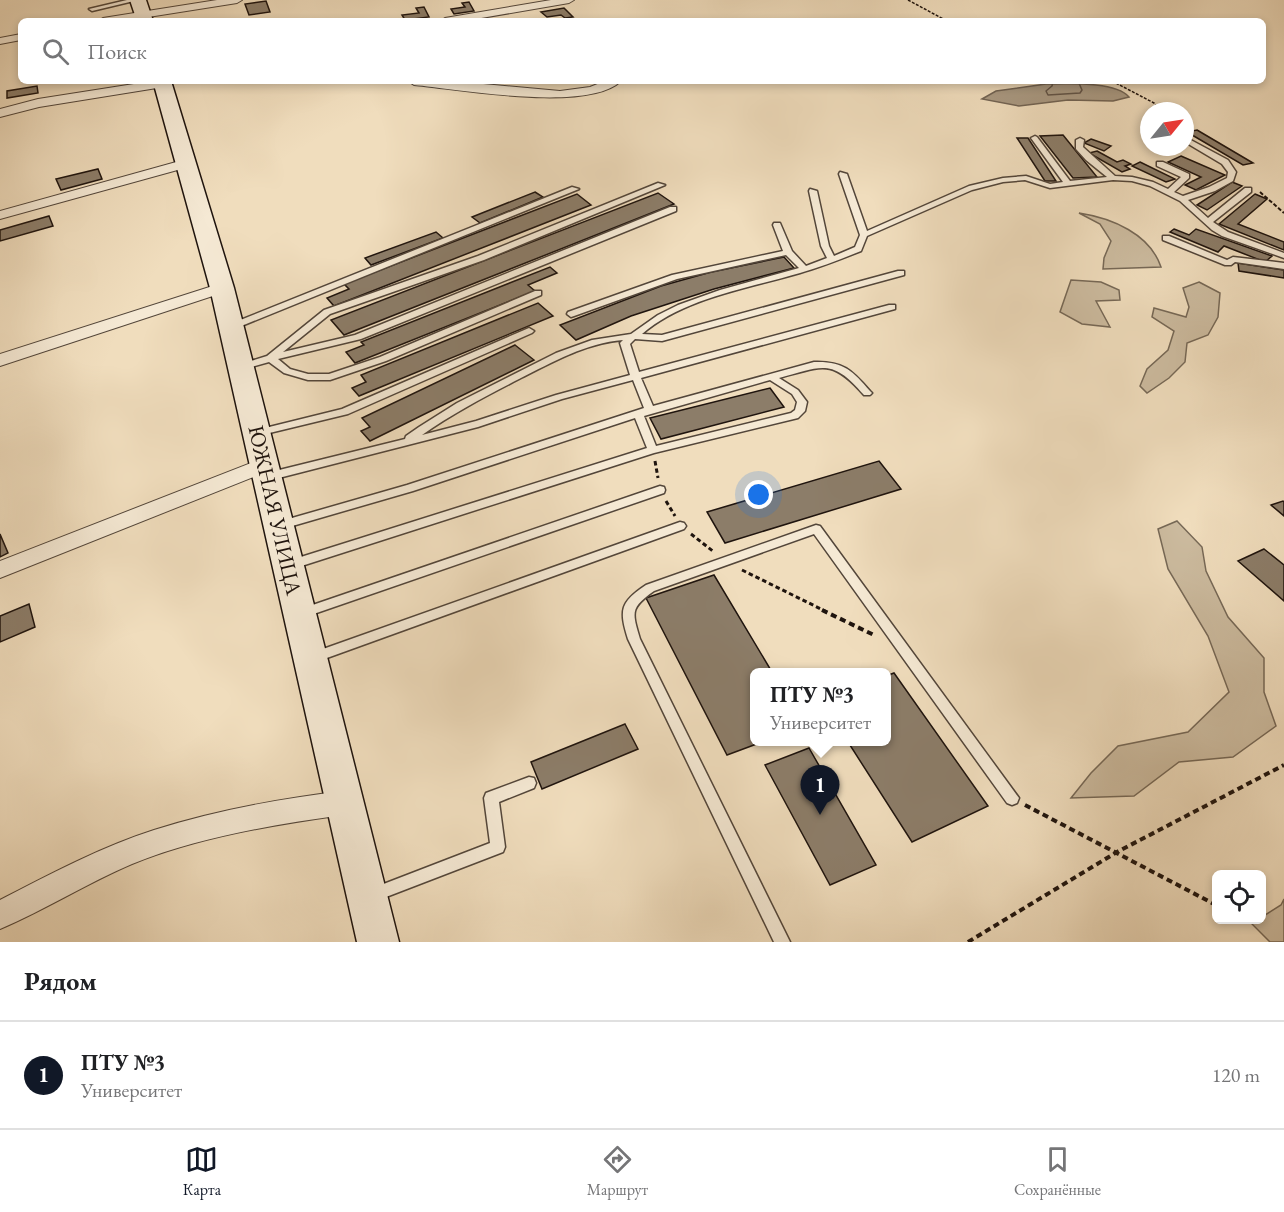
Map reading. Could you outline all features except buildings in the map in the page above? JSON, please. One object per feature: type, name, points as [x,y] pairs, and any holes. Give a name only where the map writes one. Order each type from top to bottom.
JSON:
[{"type":"street","points":[[112,18],[140,9],[237,0]]},
{"type":"street","points":[[464,18],[569,0]]},
{"type":"street","points":[[0,41],[18,38]]},
{"type":"street","points":[[0,113],[38,103],[150,84]]},
{"type":"street","name":"ЮЖНАЯ УЛИЦА","points":[[163,84],[222,288],[378,942]]},
{"type":"street","points":[[445,84],[560,95],[593,90],[608,84]]},
{"type":"street","points":[[0,215],[187,163]]},
{"type":"street","points":[[0,360],[222,288]]},
{"type":"street","points":[[0,570],[266,471]]},
{"type":"street","points":[[0,915],[80,873],[174,836],[263,814],[343,803]]},
{"type":"lane","points":[[92,9],[140,9]]},
{"type":"lane","points":[[1035,138],[1068,183]]},
{"type":"lane","points":[[1080,140],[1079,147],[1113,178]]},
{"type":"lane","points":[[1183,199],[1212,189],[1230,179],[1232,172],[1225,162],[1194,144]]},
{"type":"lane","points":[[1160,164],[1186,176],[1169,192]]},
{"type":"lane","points":[[650,410],[638,375],[624,350],[625,343],[659,317],[694,302],[804,269],[858,249],[864,235],[843,174]]},
{"type":"lane","points":[[864,235],[969,188],[1003,180],[1026,178],[1050,186],[1113,178],[1132,179],[1153,184],[1183,199],[1225,234],[1284,256]]},
{"type":"lane","points":[[270,358],[327,312],[481,258],[661,185]]},
{"type":"lane","points":[[231,327],[575,189]]},
{"type":"lane","points":[[1208,222],[1248,190]]},
{"type":"lane","points":[[813,191],[825,246],[832,259]]},
{"type":"lane","points":[[241,368],[270,358],[358,337],[673,209]]},
{"type":"lane","points":[[777,225],[788,252],[804,269]]},
{"type":"lane","points":[[1166,238],[1228,262],[1233,259],[1284,266]]},
{"type":"lane","points":[[572,314],[675,278],[788,252]]},
{"type":"lane","points":[[404,442],[441,415],[540,364],[598,341],[633,335],[662,338],[901,273]]},
{"type":"lane","points":[[270,358],[287,370],[309,377],[330,377],[383,359],[538,293]]},
{"type":"lane","points":[[266,471],[478,424],[559,397],[892,307]]},
{"type":"lane","points":[[256,433],[345,412],[528,331]]},
{"type":"lane","points":[[278,526],[410,488],[650,410],[814,365],[832,364],[848,370],[867,393]]},
{"type":"lane","points":[[288,566],[652,450],[794,416],[800,411],[802,402],[795,392],[773,378]]},
{"type":"lane","points":[[638,414],[652,450]]},
{"type":"lane","points":[[299,614],[660,490]]},
{"type":"lane","points":[[310,659],[680,526]]},
{"type":"lane","points":[[782,942],[634,639],[626,613],[631,599],[650,588],[816,529],[1012,798]]},
{"type":"lane","points":[[367,897],[498,847],[491,798],[529,783]]},
{"type":"path","points":[[908,0],[941,18]]},
{"type":"path","points":[[1118,84],[1152,102]]},
{"type":"path","points":[[652,450],[660,490],[680,526],[725,561],[904,650]]},
{"type":"path","points":[[968,942],[1117,852],[1284,765]]},
{"type":"path","points":[[1012,798],[1212,903]]},
{"type":"shaded area","points":[[1079,213],[1117,224],[1139,237],[1156,255],[1161,267],[1103,269],[1104,258],[1111,241],[1100,224]]},
{"type":"shaded area","points":[[1071,280],[1101,282],[1119,290],[1120,300],[1096,301],[1110,327],[1082,324],[1060,312]]},
{"type":"shaded area","points":[[1199,282],[1220,293],[1218,317],[1208,335],[1187,343],[1185,362],[1169,378],[1147,393],[1140,386],[1147,369],[1168,350],[1174,331],[1152,317],[1154,308],[1186,317],[1189,307],[1183,288]]},
{"type":"shaded area","points":[[1177,521],[1202,547],[1206,571],[1228,617],[1264,658],[1264,692],[1276,726],[1233,757],[1179,762],[1134,796],[1071,798],[1091,773],[1118,746],[1188,732],[1229,692],[1208,636],[1168,569],[1158,529]]},
{"type":"shaded area","points":[[1284,899],[1284,942],[1270,942],[1252,924],[1266,924],[1266,914],[1281,905]]},
{"type":"water","points":[[1046,84],[1102,86],[1113,88],[1129,97],[1113,101],[1068,100],[1019,106],[982,99],[996,91]]},
{"type":"place","name":"ПТУ №3","points":[[820,815]]}]
